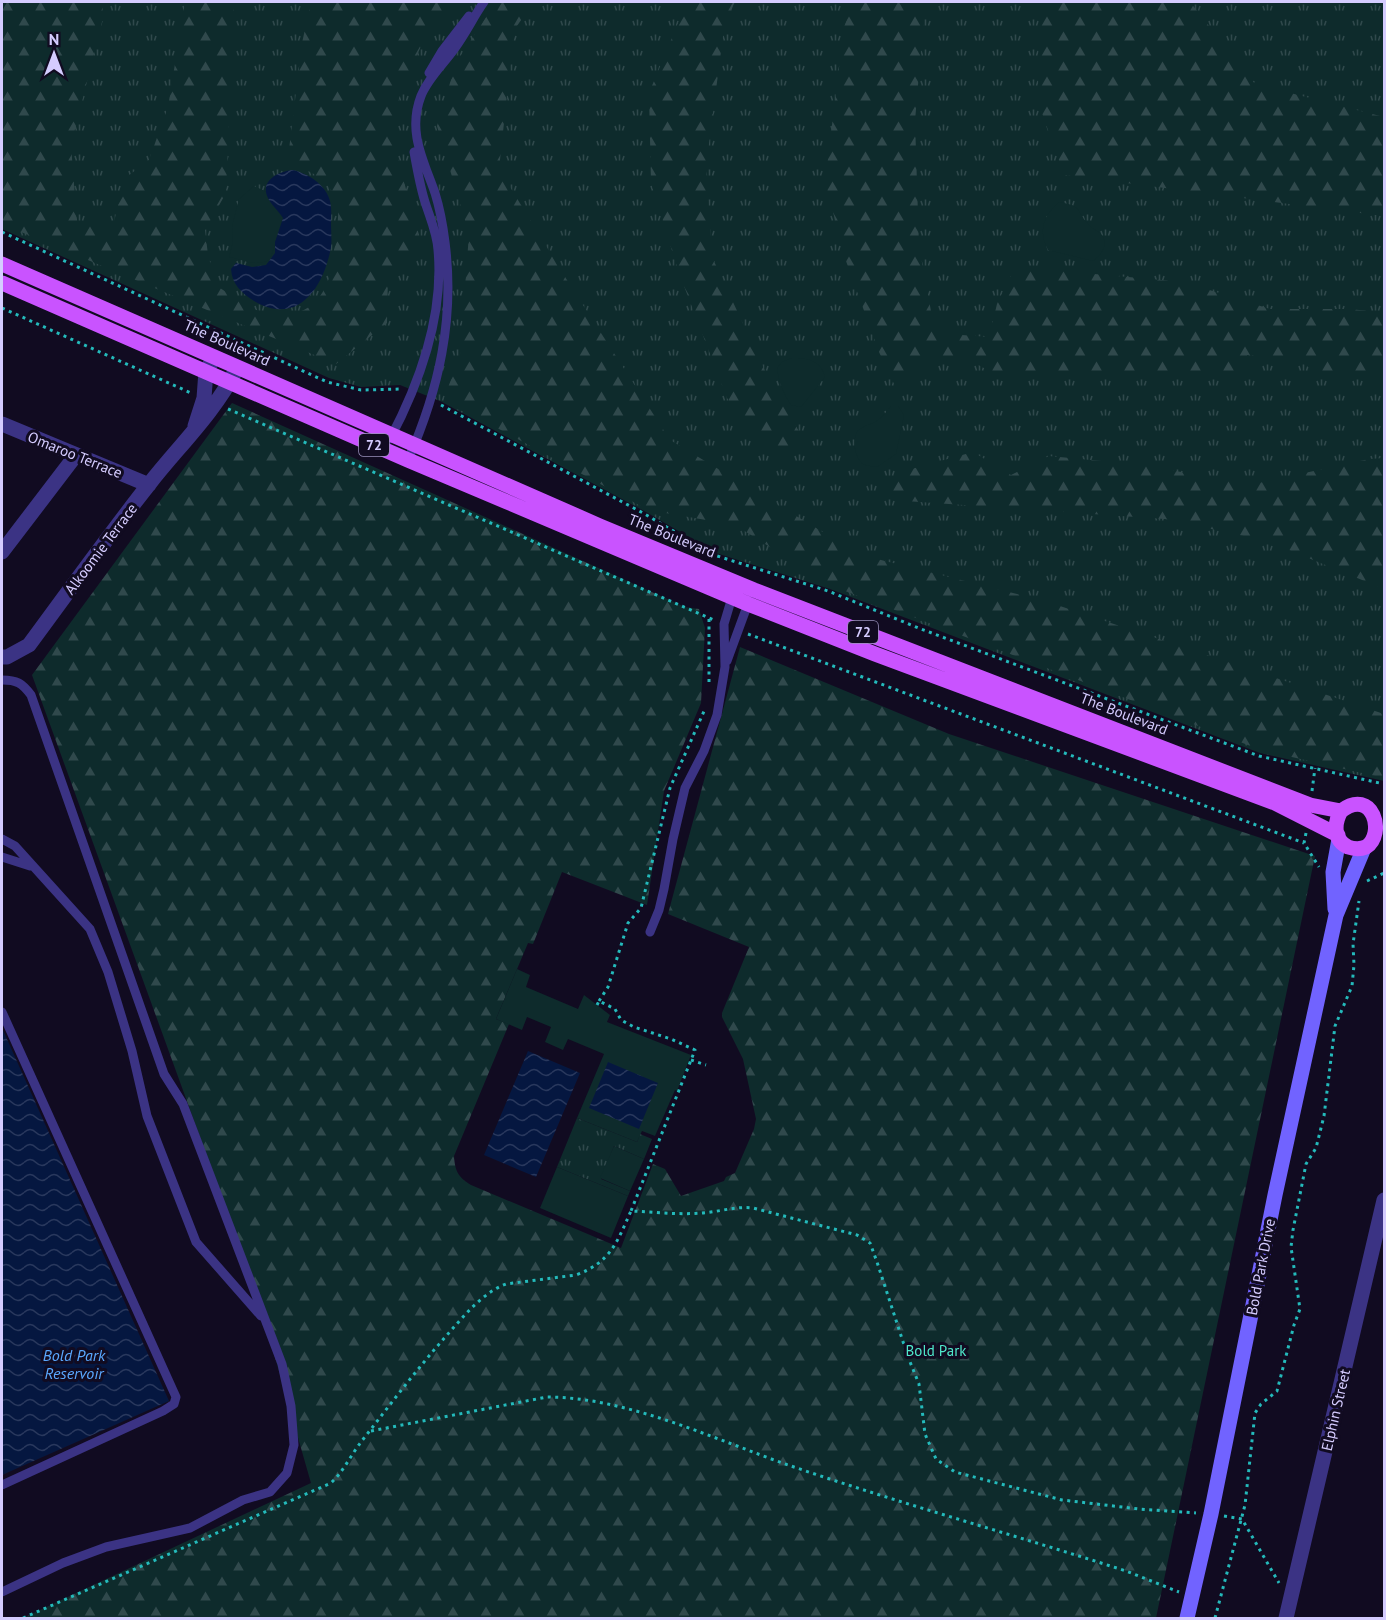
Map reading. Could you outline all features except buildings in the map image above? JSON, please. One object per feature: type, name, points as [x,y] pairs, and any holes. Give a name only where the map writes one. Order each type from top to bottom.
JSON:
[{"type":"main road","name":"The Boulevard","points":[[2,264],[392,435],[735,590],[896,662],[1275,803],[1339,837],[1347,846],[1357,849],[1374,845],[1377,838],[1380,814],[1364,805],[1348,806],[1341,811],[1310,805],[751,597]]},
{"type":"main road","name":"The Boulevard","points":[[2,283],[408,460],[735,590]]},
{"type":"main road","points":[[1339,837],[1335,825],[1341,811]]},
{"type":"street","points":[[210,401],[206,371],[213,357]]},
{"type":"street","name":"Alkoomie Terrace","points":[[2,657],[7,657],[29,645],[149,485],[208,415],[210,401],[230,382],[237,367]]},
{"type":"street","name":"Omaroo Terrace","points":[[2,424],[149,485]]},
{"type":"street","points":[[2,552],[75,455]]},
{"type":"street","name":"Bold Park Drive","points":[[1336,915],[1333,872],[1339,837]]},
{"type":"street","name":"Bold Park Drive","points":[[1187,1618],[1211,1514],[1275,1195],[1336,915],[1374,845]]},
{"type":"street","name":"Elphin Street","points":[[1288,1614],[1384,1200]]},
{"type":"lane","points":[[384,449],[413,392],[427,346],[438,294],[438,250],[435,230],[418,173],[411,138],[416,98],[442,51],[479,2]]},
{"type":"lane","points":[[408,460],[431,399],[448,318],[450,286],[439,208],[417,146],[416,120],[421,96],[484,2]]},
{"type":"lane","points":[[650,932],[662,900],[685,788],[704,751],[717,715],[724,667],[724,624],[735,590]]},
{"type":"lane","points":[[724,667],[751,597]]},
{"type":"lane","points":[[2,680],[15,680],[23,684],[31,695],[164,1074],[183,1104],[282,1364],[291,1407],[294,1445],[286,1473],[270,1492],[243,1500],[190,1528],[106,1547],[63,1563],[2,1592]]},
{"type":"lane","points":[[2,839],[15,846],[90,929],[108,972],[132,1051],[147,1116],[196,1242],[266,1323]]},
{"type":"lane","points":[[2,857],[33,866]]},
{"type":"lane","points":[[2,1012],[176,1397],[174,1404],[163,1410],[2,1485]]},
{"type":"path","points":[[2,232],[327,381],[361,390],[400,388],[413,392]]},
{"type":"path","points":[[2,308],[724,624]]},
{"type":"path","points":[[431,399],[643,513],[714,555],[828,591],[932,633],[1259,756],[1384,784]]},
{"type":"path","points":[[709,618],[709,688]]},
{"type":"path","points":[[738,630],[1304,843]]},
{"type":"path","points":[[597,1005],[608,987],[628,923],[641,908],[670,788],[705,708]]},
{"type":"path","points":[[1215,1618],[1245,1505],[1255,1413],[1261,1404],[1277,1391],[1294,1325],[1299,1316],[1292,1247],[1293,1230],[1306,1164],[1316,1148],[1324,1116],[1335,1026],[1352,986],[1353,944],[1360,897]]},
{"type":"path","points":[[23,1618],[331,1483],[419,1367],[477,1304],[495,1288],[506,1284],[576,1275],[586,1271],[612,1251],[631,1211],[695,1053],[692,1048],[634,1028],[621,1020],[615,1009],[599,1001]]},
{"type":"path","points":[[691,1060],[706,1065]]},
{"type":"path","points":[[631,1211],[698,1214],[728,1210],[739,1206],[857,1235],[870,1243],[908,1357],[920,1384],[926,1434],[936,1460],[955,1472],[1062,1500],[1242,1519]]},
{"type":"path","points":[[370,1431],[547,1397],[597,1401],[648,1415],[814,1474],[1126,1571],[1191,1597]]},
{"type":"path","points":[[1242,1519],[1288,1614]]},
{"type":"green space","points":[[2,2],[1384,2],[1384,781],[1260,753],[830,589],[716,553],[646,512],[440,401],[400,385],[361,387],[329,378],[2,229]]},
{"type":"green space","points":[[2,2],[103,2],[102,22],[71,145],[77,223],[114,222],[124,179],[149,160],[168,107],[185,2],[234,2],[226,193],[205,230],[208,255],[217,286],[254,309],[280,314],[296,313],[309,307],[319,298],[326,286],[334,255],[338,210],[335,196],[326,183],[315,175],[303,169],[287,166],[302,43],[311,2],[451,2],[421,46],[399,98],[396,150],[422,252],[388,273],[387,323],[336,364],[2,224]]},
{"type":"green space","points":[[496,2],[534,2],[514,30],[499,169],[570,285],[670,440],[861,555],[1045,601],[1384,714],[1384,778],[1261,750],[832,586],[735,525],[648,510],[444,399],[460,354],[469,234],[437,126],[456,63]]},
{"type":"green space","points":[[687,2],[735,2],[725,21],[706,166],[712,257],[765,371],[806,444],[766,451],[727,398],[679,273],[651,183],[649,93]]},
{"type":"green space","points":[[853,2],[925,2],[915,121],[919,246],[935,333],[989,337],[997,304],[1015,267],[1184,282],[1270,309],[1347,309],[1384,312],[1384,372],[1316,373],[1299,360],[1247,355],[1242,373],[991,372],[973,362],[930,357],[895,386],[879,352],[846,261],[825,182],[844,27]]},
{"type":"green space","points":[[1039,2],[1190,2],[1255,84],[1384,117],[1384,216],[1064,175],[1038,102]]},
{"type":"green space","points":[[254,186],[267,192],[269,199],[283,218],[270,260],[258,263],[229,257],[233,242],[232,226],[239,199]]},
{"type":"green space","points":[[1059,202],[1075,207],[1089,225],[1103,237],[1104,248],[1093,261],[1048,250],[1043,236],[1044,224],[1049,213]]},
{"type":"green space","points":[[792,358],[813,361],[823,371],[825,377],[801,407],[791,405],[780,383],[777,368],[782,362]]},
{"type":"green space","name":"Bold Park","points":[[232,403],[685,607],[699,609],[705,628],[701,703],[664,791],[647,905],[562,872],[533,944],[528,943],[496,1019],[509,1024],[454,1156],[458,1173],[471,1185],[621,1248],[653,1164],[665,1169],[681,1196],[724,1181],[726,1177],[735,1173],[756,1119],[743,1059],[722,1017],[749,947],[668,914],[740,647],[949,734],[1315,856],[1156,1618],[23,1618],[311,1483],[256,1291],[32,675]]},
{"type":"green space","points":[[891,406],[898,406],[904,415],[896,454],[877,467],[863,464],[855,449],[857,432],[878,420]]},
{"type":"green space","points":[[973,452],[1011,475],[1049,456],[1133,464],[1254,484],[1369,459],[1384,458],[1384,589],[1267,541],[1165,519],[891,500],[888,483],[908,470]]},
{"type":"green space","points":[[517,969],[530,975],[526,987],[578,1009],[584,995],[610,1015],[607,1022],[691,1055],[677,1091],[675,1090],[655,1136],[642,1131],[637,1142],[577,1118],[604,1054],[568,1039],[563,1050],[545,1042],[551,1027],[527,1017],[522,1030],[496,1019]]},
{"type":"green space","points":[[577,1118],[637,1142],[640,1134],[652,1139],[644,1159],[614,1146],[601,1179],[630,1191],[628,1196],[557,1167]]},
{"type":"green space","points":[[614,1146],[644,1159],[630,1191],[600,1178]]},
{"type":"green space","points":[[557,1167],[628,1196],[611,1238],[540,1208]]},
{"type":"water","points":[[293,170],[316,181],[328,195],[331,210],[331,247],[322,276],[306,299],[296,306],[284,309],[270,308],[254,301],[242,292],[233,280],[231,269],[236,263],[252,267],[266,265],[275,253],[275,242],[283,218],[269,201],[266,186],[272,178],[282,172]]},
{"type":"water","name":"Bold Park Reservoir","points":[[2,1028],[169,1401],[2,1475]]},
{"type":"water","points":[[528,1051],[580,1073],[536,1177],[484,1155]]},
{"type":"water","points":[[608,1062],[658,1083],[639,1129],[589,1108]]}]
